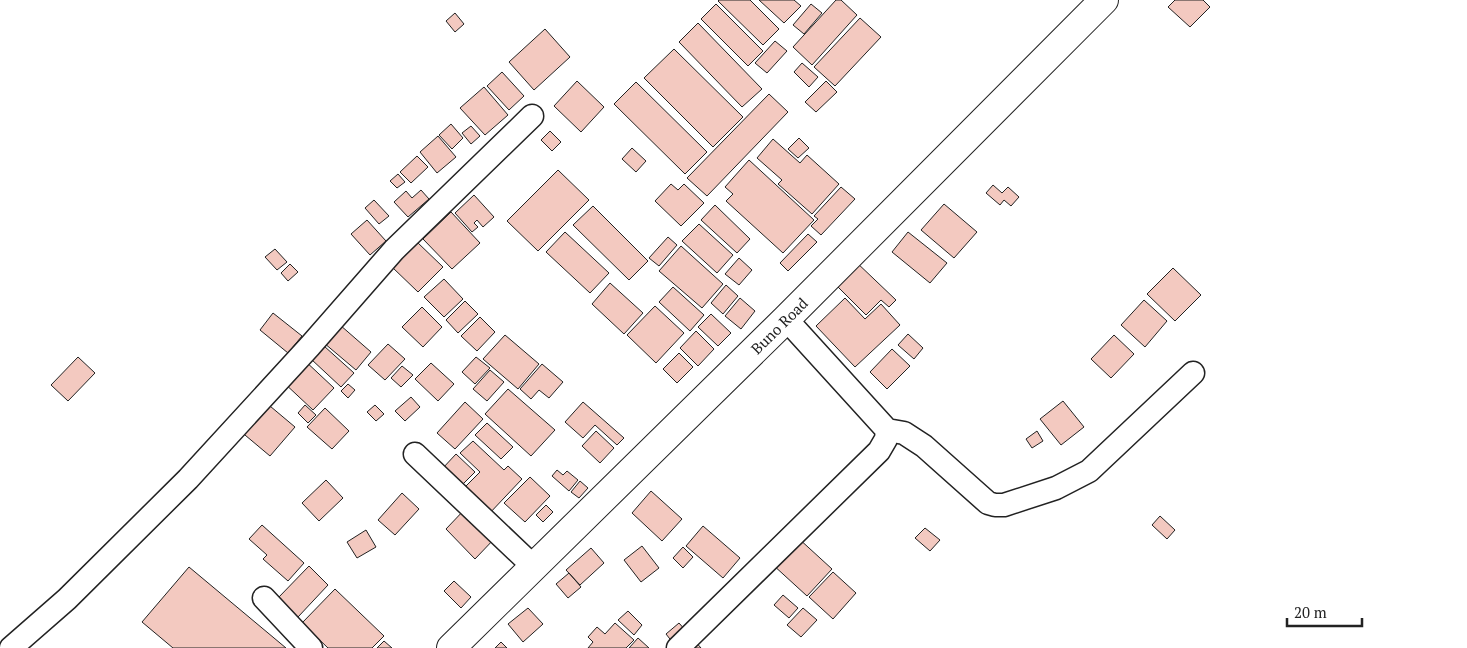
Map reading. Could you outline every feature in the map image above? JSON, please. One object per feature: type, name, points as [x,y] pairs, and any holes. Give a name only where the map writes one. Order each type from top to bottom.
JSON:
[{"type":"street","name":"Buno Road","points":[[451,648],[786,319],[1104,0]]},
{"type":"street","points":[[11,648],[67,599],[188,479],[310,346],[394,250],[532,116]]},
{"type":"street","points":[[786,319],[887,430],[904,433],[924,446],[988,503],[996,506],[1056,488],[1089,471],[1193,373]]},
{"type":"street","points":[[678,648],[879,451],[886,439],[887,430]]},
{"type":"street","points":[[415,454],[534,567]]},
{"type":"street","points":[[264,598],[311,648]]},
{"type":"building","points":[[719,0],[750,0],[779,29],[763,45]]},
{"type":"building","points":[[759,0],[794,0],[801,6],[784,23]]},
{"type":"building","points":[[836,0],[841,0],[857,15],[812,65],[793,47]]},
{"type":"building","points":[[1175,0],[1203,0],[1210,7],[1190,27],[1168,7]]},
{"type":"building","points":[[716,4],[763,51],[748,66],[701,19]]},
{"type":"building","points":[[811,4],[822,13],[804,34],[793,25]]},
{"type":"building","points":[[455,13],[464,24],[455,32],[446,21]]},
{"type":"building","points":[[860,18],[881,37],[835,86],[814,67]]},
{"type":"building","points":[[698,23],[762,89],[742,107],[679,42]]},
{"type":"building","points":[[545,29],[570,57],[534,90],[509,62]]},
{"type":"building","points":[[775,41],[787,51],[767,73],[755,63]]},
{"type":"building","points":[[674,49],[743,117],[713,147],[644,78]]},
{"type":"building","points":[[802,63],[818,77],[809,87],[794,72]]},
{"type":"building","points":[[502,72],[524,96],[509,110],[487,86]]},
{"type":"building","points":[[577,81],[604,107],[581,132],[554,106]]},
{"type":"building","points":[[826,81],[837,92],[816,112],[805,102]]},
{"type":"building","points":[[636,82],[707,152],[685,174],[614,104]]},
{"type":"building","points":[[484,87],[508,115],[485,135],[460,108]]},
{"type":"building","points":[[769,94],[788,112],[707,196],[687,178]]},
{"type":"building","points":[[451,124],[463,138],[452,149],[439,135]]},
{"type":"building","points":[[471,126],[480,136],[471,144],[462,133]]},
{"type":"building","points":[[550,131],[561,142],[552,151],[541,140]]},
{"type":"building","points":[[438,136],[456,157],[437,173],[420,152]]},
{"type":"building","points":[[799,138],[809,148],[798,158],[788,149]]},
{"type":"building","points":[[773,139],[800,163],[807,155],[839,184],[812,214],[778,184],[782,180],[757,158]]},
{"type":"building","points":[[632,148],[646,161],[636,172],[622,159]]},
{"type":"building","points":[[417,156],[428,167],[411,183],[400,172]]},
{"type":"building","points":[[749,160],[814,220],[783,253],[726,201],[733,194],[725,187]]},
{"type":"building","points":[[558,170],[589,200],[538,251],[507,221]]},
{"type":"building","points":[[398,174],[405,182],[397,188],[390,181]]},
{"type":"building","points":[[671,184],[678,190],[684,184],[704,203],[681,226],[655,201]]},
{"type":"building","points":[[993,185],[1002,193],[1008,187],[1019,197],[1011,206],[1004,200],[1000,205],[986,193]]},
{"type":"building","points":[[841,187],[855,199],[821,235],[811,226],[818,219],[814,216]]},
{"type":"building","points":[[421,190],[429,199],[408,217],[394,202],[406,191],[412,198]]},
{"type":"building","points":[[474,195],[494,217],[483,227],[477,220],[474,223],[478,227],[472,232],[455,213]]},
{"type":"building","points":[[374,200],[389,216],[379,224],[365,208]]},
{"type":"building","points":[[944,204],[977,232],[954,258],[921,230]]},
{"type":"building","points":[[715,205],[750,239],[737,253],[701,220]]},
{"type":"building","points":[[593,206],[648,261],[629,280],[573,225]]},
{"type":"building","points":[[451,212],[480,243],[452,269],[423,239]]},
{"type":"building","points":[[367,220],[386,241],[370,255],[351,234]]},
{"type":"building","points":[[699,224],[733,255],[717,273],[682,241]]},
{"type":"building","points":[[565,232],[609,273],[590,293],[546,252]]},
{"type":"building","points":[[908,232],[947,263],[930,283],[892,252]]},
{"type":"building","points":[[808,234],[817,242],[788,271],[780,263]]},
{"type":"building","points":[[668,237],[677,245],[659,266],[649,258]]},
{"type":"building","points":[[417,242],[443,267],[418,292],[392,267]]},
{"type":"building","points":[[681,246],[723,284],[702,308],[659,271]]},
{"type":"building","points":[[275,249],[287,262],[277,270],[265,257]]},
{"type":"building","points":[[739,258],[752,270],[739,285],[725,274]]},
{"type":"building","points":[[854,260],[896,300],[889,307],[881,300],[866,315],[833,282]]},
{"type":"building","points":[[290,264],[298,272],[288,281],[281,273]]},
{"type":"building","points":[[1173,268],[1201,295],[1175,321],[1147,294]]},
{"type":"building","points":[[444,279],[463,299],[444,317],[424,297]]},
{"type":"building","points":[[610,283],[643,313],[624,334],[592,304]]},
{"type":"building","points":[[726,285],[738,296],[723,314],[711,303]]},
{"type":"building","points":[[673,287],[704,315],[690,331],[659,302]]},
{"type":"building","points":[[740,298],[755,311],[741,329],[725,316]]},
{"type":"building","points":[[845,298],[865,319],[881,304],[900,325],[855,367],[816,326]]},
{"type":"building","points":[[1144,300],[1167,321],[1145,347],[1121,325]]},
{"type":"building","points":[[465,301],[478,314],[458,333],[446,320]]},
{"type":"building","points":[[655,306],[684,333],[656,363],[627,335]]},
{"type":"building","points":[[422,307],[442,327],[423,347],[402,327]]},
{"type":"building","points":[[273,313],[302,336],[288,353],[260,330]]},
{"type":"building","points":[[711,314],[731,333],[718,346],[698,327]]},
{"type":"building","points":[[480,317],[495,332],[477,351],[461,336]]},
{"type":"building","points":[[340,325],[371,352],[356,370],[324,343]]},
{"type":"building","points":[[696,331],[714,349],[698,366],[680,348]]},
{"type":"building","points":[[908,334],[923,348],[914,359],[898,345]]},
{"type":"building","points":[[505,335],[539,364],[518,389],[483,359]]},
{"type":"building","points":[[1114,335],[1134,354],[1111,378],[1091,359]]},
{"type":"building","points":[[388,344],[405,359],[385,380],[368,365]]},
{"type":"building","points":[[324,346],[354,373],[341,387],[311,359]]},
{"type":"building","points":[[892,349],[910,366],[887,389],[870,372]]},
{"type":"building","points":[[679,353],[693,367],[677,383],[663,369]]},
{"type":"building","points":[[78,357],[95,373],[68,401],[51,385]]},
{"type":"building","points":[[476,357],[490,368],[475,384],[462,372]]},
{"type":"building","points":[[303,359],[334,388],[313,410],[282,381]]},
{"type":"building","points":[[431,363],[454,384],[438,401],[415,379]]},
{"type":"building","points":[[542,364],[563,382],[549,398],[539,390],[531,399],[520,389]]},
{"type":"building","points":[[402,366],[413,375],[401,387],[391,378]]},
{"type":"building","points":[[490,370],[504,382],[487,401],[473,389]]},
{"type":"building","points":[[348,384],[355,390],[348,398],[341,391]]},
{"type":"building","points":[[508,389],[555,430],[531,456],[485,414]]},
{"type":"building","points":[[411,397],[420,407],[405,421],[395,411]]},
{"type":"building","points":[[264,401],[295,427],[270,456],[239,430]]},
{"type":"building","points":[[1063,401],[1084,427],[1061,445],[1040,419]]},
{"type":"building","points":[[465,402],[483,419],[455,449],[437,433]]},
{"type":"building","points":[[583,402],[624,438],[617,445],[595,425],[583,438],[565,422]]},
{"type":"building","points":[[305,405],[316,415],[308,423],[298,413]]},
{"type":"building","points":[[375,405],[384,414],[376,421],[367,412]]},
{"type":"building","points":[[325,408],[349,431],[332,449],[307,427]]},
{"type":"building","points":[[487,423],[513,447],[501,459],[475,435]]},
{"type":"building","points":[[596,431],[614,448],[600,463],[582,446]]},
{"type":"building","points":[[1037,431],[1043,441],[1032,448],[1026,439]]},
{"type":"building","points":[[473,441],[504,470],[508,466],[522,479],[488,515],[462,490],[480,472],[460,453]]},
{"type":"building","points":[[456,454],[475,472],[461,486],[442,469]]},
{"type":"building","points":[[557,470],[563,475],[567,471],[578,480],[569,491],[552,476]]},
{"type":"building","points":[[530,477],[550,496],[525,522],[504,503]]},
{"type":"building","points":[[326,480],[343,498],[319,521],[302,503]]},
{"type":"building","points":[[580,481],[588,488],[579,498],[571,492]]},
{"type":"building","points":[[651,491],[682,519],[662,541],[632,513]]},
{"type":"building","points":[[402,493],[419,509],[395,535],[378,520]]},
{"type":"building","points":[[546,505],[553,512],[543,522],[536,515]]},
{"type":"building","points":[[466,508],[496,537],[475,559],[446,529]]},
{"type":"building","points":[[1160,516],[1175,530],[1167,539],[1152,525]]},
{"type":"building","points":[[262,525],[304,563],[288,581],[263,559],[267,555],[249,539]]},
{"type":"building","points":[[703,526],[740,558],[723,578],[686,546]]},
{"type":"building","points":[[925,528],[940,540],[930,551],[915,538]]},
{"type":"building","points":[[366,530],[376,547],[357,558],[347,542]]},
{"type":"building","points":[[797,537],[832,569],[807,596],[772,564]]},
{"type":"building","points":[[642,546],[659,568],[641,582],[624,560]]},
{"type":"building","points":[[683,547],[693,557],[683,568],[673,558]]},
{"type":"building","points":[[591,548],[604,563],[580,585],[566,570]]},
{"type":"building","points":[[309,566],[328,585],[298,617],[278,598]]},
{"type":"building","points":[[189,567],[286,648],[173,648],[142,622]]},
{"type":"building","points":[[833,572],[856,593],[833,619],[809,597]]},
{"type":"building","points":[[569,573],[581,587],[568,598],[556,584]]},
{"type":"building","points":[[454,581],[471,597],[461,608],[444,591]]},
{"type":"building","points":[[335,589],[384,636],[372,648],[328,648],[302,623]]},
{"type":"building","points":[[783,595],[798,608],[789,618],[774,605]]},
{"type":"building","points":[[528,608],[543,624],[523,642],[508,624]]},
{"type":"building","points":[[803,608],[817,620],[801,637],[787,625]]},
{"type":"building","points":[[628,611],[642,625],[634,635],[618,620]]},
{"type":"building","points":[[615,623],[634,640],[626,648],[588,648],[593,642],[588,637],[597,627],[605,634]]},
{"type":"building","points":[[679,623],[701,648],[677,648],[666,634]]},
{"type":"building","points":[[638,638],[649,648],[629,648]]},
{"type":"building","points":[[384,641],[392,648],[377,648]]},
{"type":"building","points":[[501,642],[507,648],[495,648]]}]
